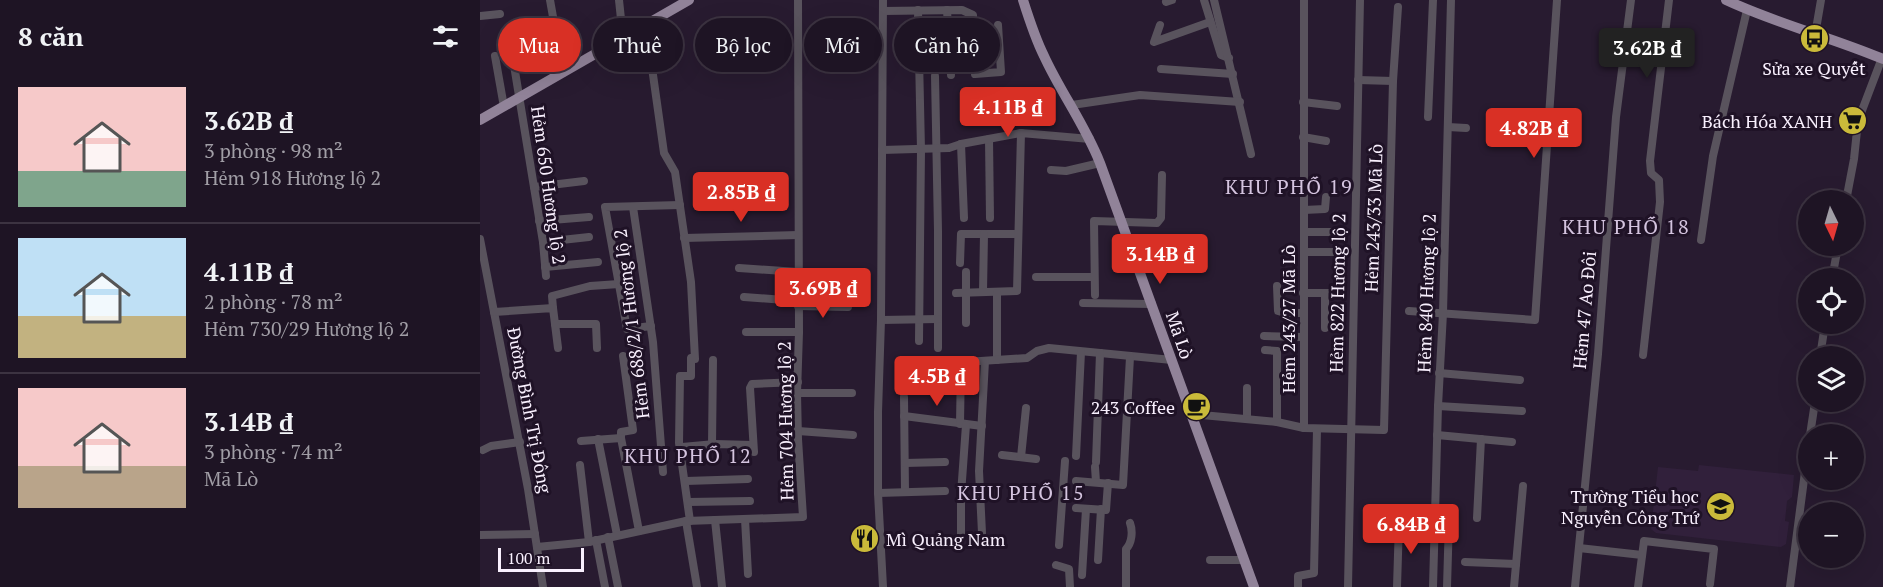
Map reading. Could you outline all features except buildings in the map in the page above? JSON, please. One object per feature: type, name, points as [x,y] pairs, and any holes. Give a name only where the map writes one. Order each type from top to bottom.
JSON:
[{"type":"main road","points":[[658,18],[689,0]]},
{"type":"main road","name":"Mã Lò","points":[[1023,0],[1045,58],[1090,139],[1100,163],[1254,587]]},
{"type":"main road","points":[[1726,0],[1747,10],[1882,58]]},
{"type":"main road","points":[[480,120],[593,56]]},
{"type":"street","points":[[550,0],[563,73]]},
{"type":"street","points":[[618,0],[620,18]]},
{"type":"street","name":"Hẻm 704 Hương lộ 2","points":[[745,519],[803,517],[797,393],[800,332],[798,303],[798,0]]},
{"type":"street","points":[[883,0],[881,320],[878,412],[878,493],[883,587]]},
{"type":"street","points":[[1204,0],[1221,56],[1229,58]]},
{"type":"street","points":[[1214,0],[1251,154]]},
{"type":"street","name":"Hẻm 243/27 Mã Lò","points":[[1304,0],[1304,428]]},
{"type":"street","name":"Hẻm 822 Hương lộ 2","points":[[1348,587],[1360,0]]},
{"type":"street","points":[[1428,117],[1433,0]]},
{"type":"street","name":"Hẻm 840 Hương lộ 2","points":[[1433,587],[1451,0]]},
{"type":"street","points":[[1409,311],[1535,320],[1557,0]]},
{"type":"street","name":"Hẻm 47 Ao Đôi","points":[[1575,587],[1598,354],[1617,104],[1631,0]]},
{"type":"street","points":[[1643,355],[1660,202],[1659,180],[1651,173],[1650,161],[1669,0]]},
{"type":"street","points":[[1815,35],[1821,0]]},
{"type":"street","name":"Hẻm 243/33 Mã Lò","points":[[1351,429],[1384,430],[1393,81],[1398,7]]},
{"type":"street","points":[[918,10],[921,150],[919,341]]},
{"type":"street","points":[[947,10],[951,75]]},
{"type":"street","points":[[883,11],[962,10],[973,15],[973,18]]},
{"type":"street","points":[[1701,240],[1713,156],[1747,10]]},
{"type":"street","points":[[480,16],[500,14]]},
{"type":"street","points":[[1160,25],[1154,42],[1210,22]]},
{"type":"street","points":[[495,56],[504,107]]},
{"type":"street","points":[[975,72],[975,74],[1001,72],[1000,56]]},
{"type":"street","points":[[1848,190],[1858,121],[1882,58]]},
{"type":"street","points":[[1161,69],[1233,74]]},
{"type":"street","name":"Hẻm 650 Hương lộ 2","points":[[515,72],[543,242],[545,272],[598,262]]},
{"type":"street","points":[[652,72],[663,150],[675,172],[692,282],[694,358],[691,358],[691,376],[680,376],[680,443],[697,587]]},
{"type":"street","points":[[935,76],[938,348]]},
{"type":"street","points":[[1358,80],[1393,81]]},
{"type":"street","points":[[1072,105],[1140,96],[1240,102]]},
{"type":"street","points":[[1303,102],[1337,106]]},
{"type":"street","points":[[1448,127],[1466,128]]},
{"type":"street","points":[[882,150],[949,148],[1021,133],[1090,139]]},
{"type":"street","points":[[956,293],[1017,291],[1021,133]]},
{"type":"street","points":[[1304,137],[1326,141]]},
{"type":"street","points":[[989,139],[990,218]]},
{"type":"street","points":[[961,144],[964,218]]},
{"type":"street","points":[[1051,170],[1066,171],[1100,163]]},
{"type":"street","points":[[1095,295],[1094,222],[1156,223],[1160,221],[1162,175]]},
{"type":"street","points":[[534,187],[584,181]]},
{"type":"street","points":[[1304,210],[1325,209],[1326,197]]},
{"type":"street","points":[[651,326],[627,329],[605,207],[680,205]]},
{"type":"street","name":"Hẻm 688/2/1 Hương lộ 2","points":[[633,207],[651,326],[663,472]]},
{"type":"street","points":[[539,221],[589,217]]},
{"type":"street","points":[[1305,232],[1337,232]]},
{"type":"street","points":[[960,263],[961,234],[1017,234]]},
{"type":"street","points":[[983,291],[984,234]]},
{"type":"street","points":[[684,238],[798,235]]},
{"type":"street","points":[[543,242],[589,237]]},
{"type":"street","name":"Đường Bình Trị Đông","points":[[480,239],[520,442],[543,587]]},
{"type":"street","points":[[1304,252],[1336,252]]},
{"type":"street","points":[[739,268],[851,276]]},
{"type":"street","points":[[966,272],[966,323]]},
{"type":"street","points":[[1036,277],[1095,277]]},
{"type":"street","points":[[558,348],[552,296],[590,286],[618,284]]},
{"type":"street","points":[[1277,286],[1278,311],[1303,312]]},
{"type":"street","points":[[997,293],[997,360]]},
{"type":"street","points":[[1303,293],[1335,293]]},
{"type":"street","points":[[1325,293],[1325,328]]},
{"type":"street","points":[[744,297],[848,307]]},
{"type":"street","points":[[1083,303],[1152,304]]},
{"type":"street","points":[[494,312],[553,308]]},
{"type":"street","points":[[881,320],[938,319]]},
{"type":"street","points":[[555,324],[596,324],[597,348]]},
{"type":"street","points":[[746,332],[800,332]]},
{"type":"street","points":[[1264,336],[1303,337]]},
{"type":"street","points":[[961,534],[963,424],[956,363],[1027,358],[1037,351],[1049,348],[1172,360]]},
{"type":"street","points":[[1265,350],[1277,351],[1278,422]]},
{"type":"street","points":[[1077,456],[1081,352]]},
{"type":"street","points":[[1096,482],[1100,354]]},
{"type":"street","points":[[623,356],[633,430],[621,432],[621,438],[639,531]]},
{"type":"street","points":[[1076,481],[1123,484],[1130,357]]},
{"type":"street","points":[[712,444],[713,360]]},
{"type":"street","points":[[982,533],[979,471],[985,361]]},
{"type":"street","points":[[1439,373],[1520,380]]},
{"type":"street","points":[[681,447],[712,444],[754,449],[750,388],[752,384],[798,382]]},
{"type":"street","points":[[1247,388],[1247,418]]},
{"type":"street","points":[[797,393],[852,393]]},
{"type":"street","points":[[904,397],[905,492]]},
{"type":"street","points":[[1438,406],[1522,411]]},
{"type":"street","points":[[1021,457],[1026,408]]},
{"type":"street","points":[[1191,414],[1247,418],[1304,428],[1351,429]]},
{"type":"street","points":[[904,417],[982,426]]},
{"type":"street","points":[[1298,587],[1298,576],[1314,573],[1317,429]]},
{"type":"street","points":[[798,431],[853,435]]},
{"type":"street","points":[[1437,435],[1512,442]]},
{"type":"street","points":[[581,441],[621,438]]},
{"type":"street","points":[[598,439],[617,535]]},
{"type":"street","points":[[1477,518],[1481,439]]},
{"type":"street","points":[[483,450],[491,446],[520,442]]},
{"type":"street","points":[[1002,455],[1036,459]]},
{"type":"street","points":[[1059,544],[1065,461]]},
{"type":"street","points":[[905,463],[945,462]]},
{"type":"street","points":[[580,465],[593,541],[605,587]]},
{"type":"street","points":[[686,481],[748,479]]},
{"type":"street","points":[[1076,508],[1106,510],[1108,483]]},
{"type":"street","points":[[1514,587],[1523,486]]},
{"type":"street","points":[[1790,587],[1802,490]]},
{"type":"street","points":[[878,493],[945,491]]},
{"type":"street","points":[[688,502],[750,501]]},
{"type":"street","points":[[1082,575],[1086,509]]},
{"type":"street","points":[[1098,560],[1101,509]]},
{"type":"street","points":[[1434,518],[1449,519],[1447,587]]},
{"type":"street","points":[[537,547],[593,541],[688,521],[745,519],[748,574]]},
{"type":"street","points":[[715,520],[722,587]]},
{"type":"street","points":[[1397,587],[1399,522]]},
{"type":"street","points":[[1126,587],[1126,549],[1130,545],[1132,531],[1130,523]]},
{"type":"street","points":[[480,535],[535,534]]},
{"type":"street","points":[[608,537],[618,587]]},
{"type":"street","points":[[1638,587],[1644,541],[1714,549],[1710,584]]},
{"type":"street","points":[[1579,548],[1642,555]]},
{"type":"street","points":[[1210,560],[1244,560]]},
{"type":"street","points":[[1465,562],[1516,564]]},
{"type":"street","points":[[1056,565],[1069,569],[1070,587]]},
{"type":"shaded area","name":"Trường Tiểu học Nguyễn Công Trứ","points":[[1699,465],[1794,475],[1792,497],[1787,501],[1785,521],[1789,522],[1786,544],[1781,547],[1656,533],[1651,529],[1658,467],[1698,471]]},
{"type":"place","name":"Sửa xe Quyết","points":[[1814,39]]},
{"type":"place","name":"Bách Hóa XANH","points":[[1853,121]]},
{"type":"place","name":"243 Coffee","points":[[1196,407]]},
{"type":"place","name":"Trường Tiểu học Nguyễn Công Trứ","points":[[1720,506]]},
{"type":"place","name":"Mì Quảng Nam","points":[[865,539]]},
{"type":"district","name":"KHU PHỐ 19","points":[[1289,186]]},
{"type":"district","name":"KHU PHỐ 18","points":[[1626,226]]},
{"type":"district","name":"KHU PHỐ 12","points":[[688,455]]},
{"type":"district","name":"KHU PHỐ 15","points":[[1021,492]]}]
